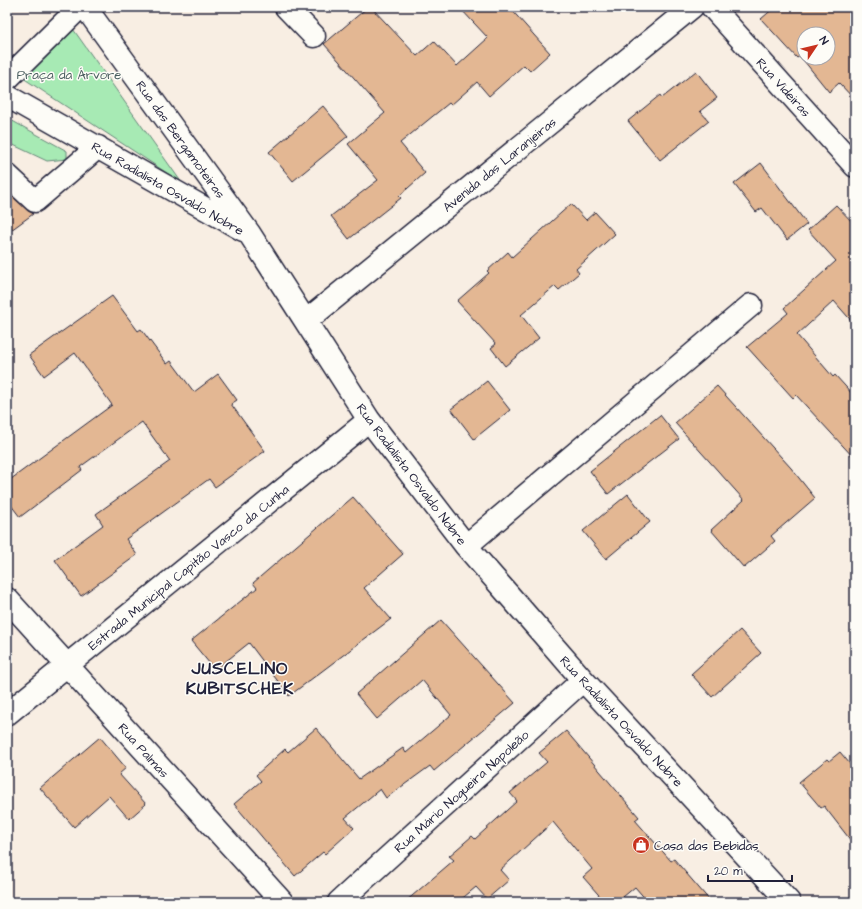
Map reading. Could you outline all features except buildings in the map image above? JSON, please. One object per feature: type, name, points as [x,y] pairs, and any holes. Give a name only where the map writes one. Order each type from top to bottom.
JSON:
[{"type":"street","points":[[7,79],[80,7]]},
{"type":"street","name":"Rua das Bergamoteiras","points":[[85,7],[249,233]]},
{"type":"street","points":[[286,7],[314,36]]},
{"type":"street","name":"Avenida das Laranjeiras","points":[[306,321],[692,7]]},
{"type":"street","name":"Rua Videiras","points":[[712,7],[855,166]]},
{"type":"street","name":"Rua Radialista Osvaldo Nobre","points":[[7,96],[249,233],[369,420],[466,546],[583,680],[789,902]]},
{"type":"street","points":[[7,175],[35,201],[98,148]]},
{"type":"street","points":[[466,546],[751,305]]},
{"type":"street","name":"Estrada Municipal Capitão Vasco da Cunha","points":[[7,714],[369,420]]},
{"type":"street","name":"Rua Palmas","points":[[7,599],[282,902]]},
{"type":"street","name":"Rua Mário Nogueira Napoleão","points":[[339,902],[583,680]]},
{"type":"green space","name":"Praça da Árvore","points":[[73,29],[182,183],[23,78]]},
{"type":"green space","points":[[7,118],[67,151],[67,159],[47,161],[7,142]]},
{"type":"place","name":"Casa das Bebidas","points":[[641,845]]},
{"type":"district","name":"JUSCELINO KUBITSCHEK","points":[[240,678]]}]
